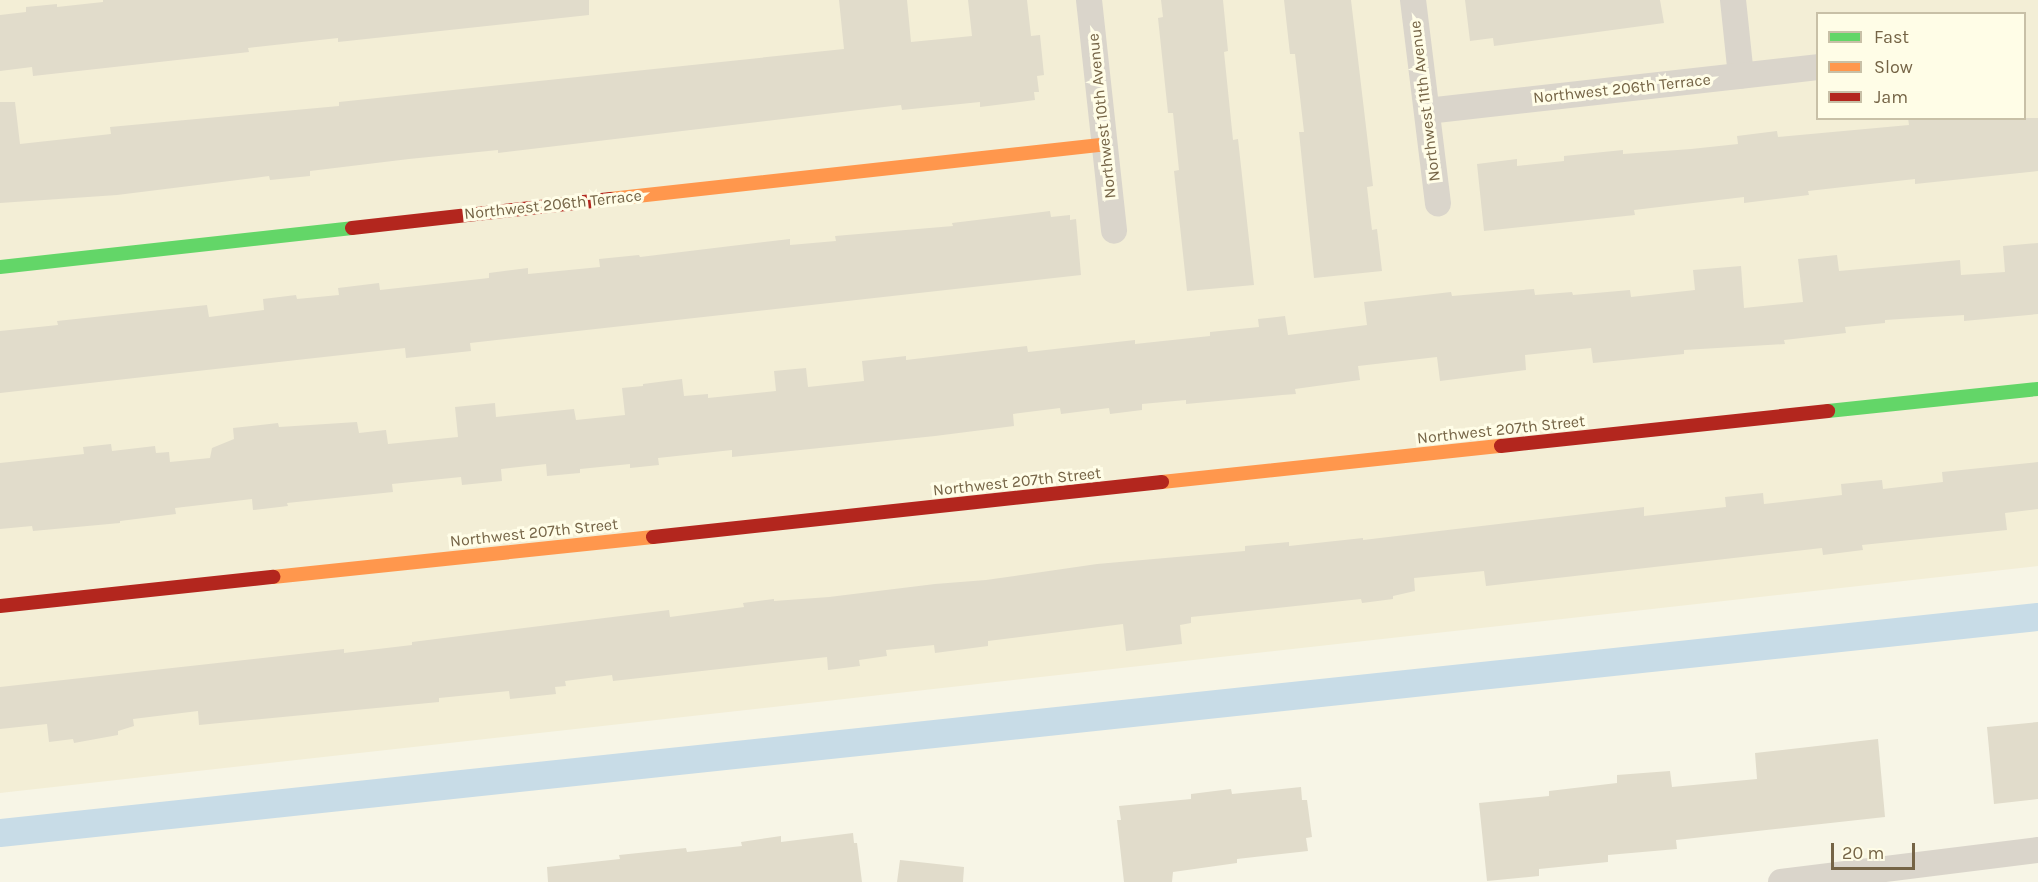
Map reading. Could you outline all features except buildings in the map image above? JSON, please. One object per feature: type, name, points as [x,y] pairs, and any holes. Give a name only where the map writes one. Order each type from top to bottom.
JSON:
[{"type":"street","name":"Northwest 10th Avenue","points":[[1089,0],[1114,231]]},
{"type":"street","name":"Northwest 11th Avenue","points":[[1413,0],[1437,203]]},
{"type":"street","points":[[1733,0],[1741,76]]},
{"type":"street","name":"Northwest 206th Terrace","points":[[1427,111],[1816,67]]},
{"type":"street","name":"Northwest 206th Terrace","points":[[0,267],[1105,144]]},
{"type":"street","name":"Northwest 207th Street","points":[[0,606],[2038,389]]},
{"type":"street","points":[[1780,882],[2038,850]]},
{"type":"shaded area","points":[[0,0],[2038,0],[2038,566],[0,793]]},
{"type":"waterway","points":[[0,833],[2038,617]]},
{"type":"traffic: fast","points":[[0,267],[352,228]]},
{"type":"traffic: fast","points":[[1828,411],[2038,389]]},
{"type":"traffic: slow","points":[[610,199],[1105,144]]},
{"type":"traffic: slow","points":[[1162,482],[1501,446]]},
{"type":"traffic: slow","points":[[273,577],[653,537]]},
{"type":"traffic: jam","points":[[352,228],[610,199]]},
{"type":"traffic: jam","points":[[1501,446],[1828,411]]},
{"type":"traffic: jam","points":[[653,537],[1162,482]]},
{"type":"traffic: jam","points":[[0,606],[273,577]]}]
